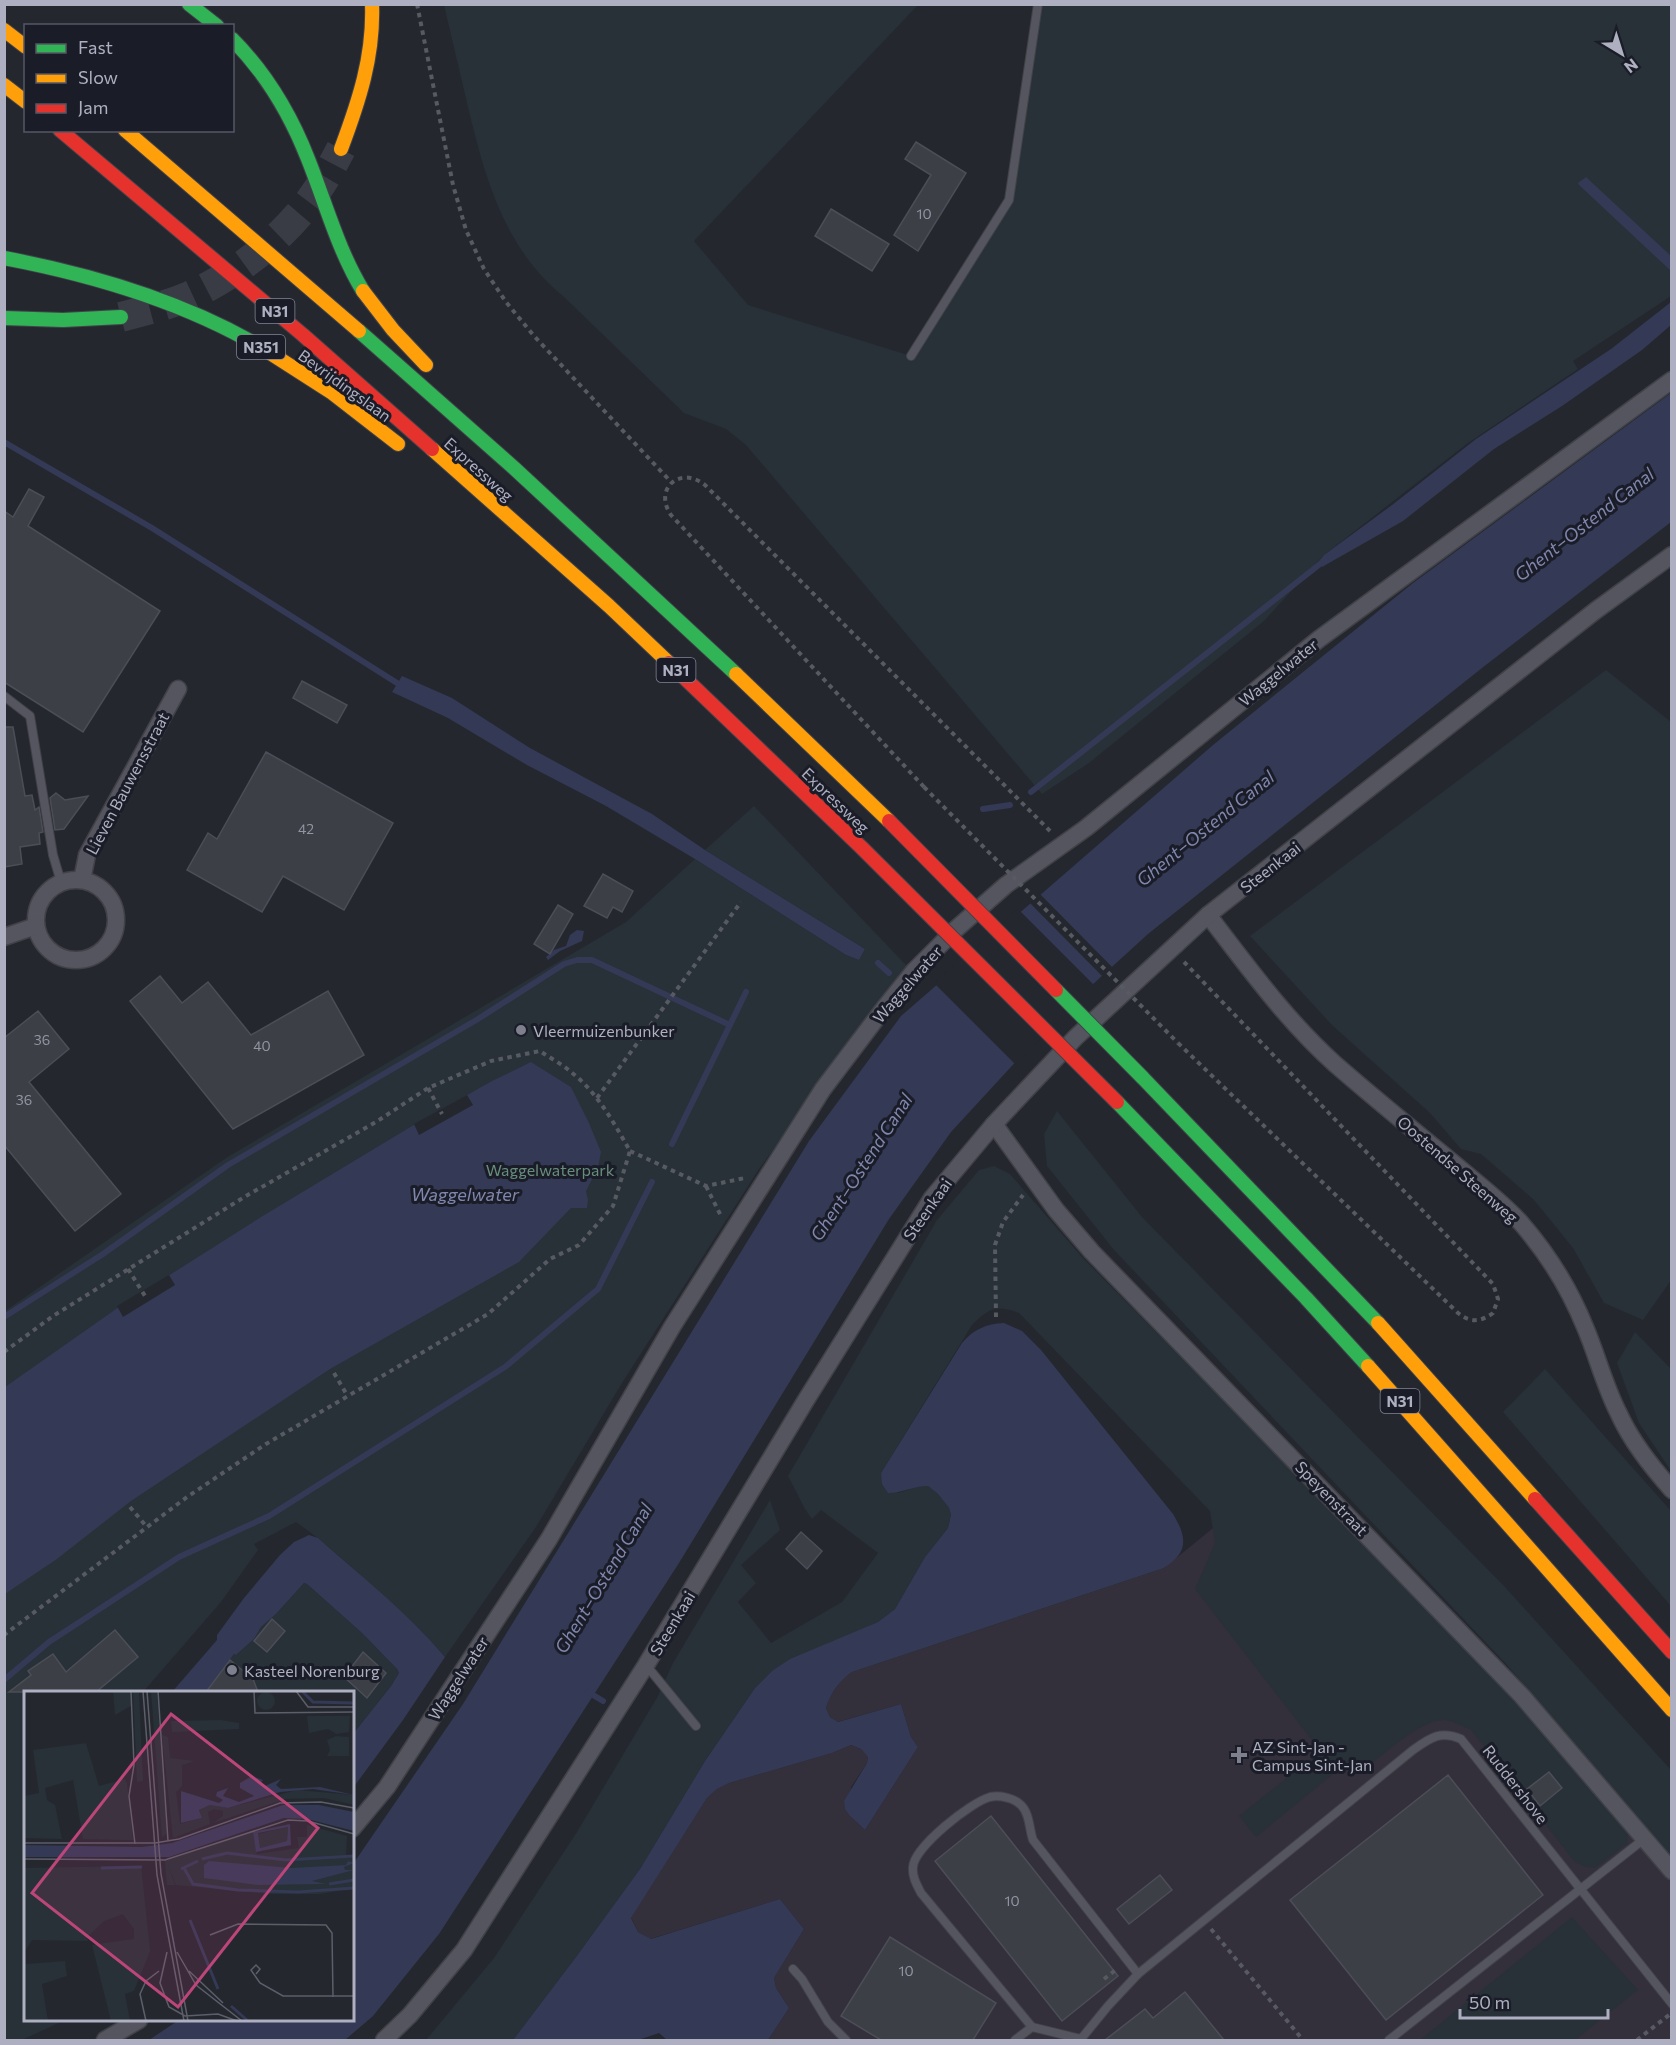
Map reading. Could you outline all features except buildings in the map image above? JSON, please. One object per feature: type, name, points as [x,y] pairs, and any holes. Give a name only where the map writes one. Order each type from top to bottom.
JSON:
[{"type":"highway","points":[[189,4],[214,24]]},
{"type":"highway","points":[[341,149],[367,75],[371,44],[372,4]]},
{"type":"highway","points":[[4,30],[24,46]]},
{"type":"highway","points":[[234,41],[284,102],[301,138],[347,263],[366,296],[390,329],[434,373]]},
{"type":"highway","points":[[4,85],[24,100]]},
{"type":"highway","name":"Expressweg","points":[[62,132],[303,335],[609,606],[862,848],[1117,1102],[1306,1298],[1430,1434],[1671,1710]]},
{"type":"highway","name":"Expressweg","points":[[127,132],[322,297],[479,438],[747,682],[889,821],[1142,1077],[1376,1321],[1671,1652]]},
{"type":"highway","name":"Bevrijdingslaan","points":[[4,258],[74,272],[120,285],[212,321],[319,384],[376,426],[409,454]]},
{"type":"highway","points":[[4,318],[84,321],[121,317]]},
{"type":"highway","points":[[447,390],[479,438]]},
{"type":"highway","points":[[453,486],[486,497]]},
{"type":"street","name":"Waggelwater","points":[[354,1827],[387,1787],[549,1539],[672,1327],[769,1173],[824,1089],[914,971],[956,929],[1006,885],[1086,828],[1319,639],[1671,380]]},
{"type":"street","name":"Steenkaai","points":[[384,2040],[410,2015],[464,1950],[646,1665],[806,1400],[932,1198],[994,1124],[1076,1037],[1208,915],[1586,618],[1671,555]]},
{"type":"street","name":"Lieven Bauwensstraat","points":[[82,880],[87,855],[178,689]]},
{"type":"street","points":[[82,880],[94,884],[111,900],[116,914],[115,928],[110,941],[99,952],[86,959],[72,960],[59,957],[48,950],[40,939],[36,926],[36,912],[40,900],[49,889],[61,882],[82,880]]},
{"type":"street","name":"Oostendse Steenweg","points":[[1208,915],[1299,1030],[1521,1223],[1549,1259],[1569,1292],[1586,1329],[1618,1413],[1634,1441],[1671,1490]]},
{"type":"street","points":[[4,937],[36,926]]},
{"type":"street","name":"Speyenstraat","points":[[994,1124],[1056,1210],[1092,1252],[1522,1696],[1671,1871]]},
{"type":"street","points":[[105,2040],[136,2021]]},
{"type":"lane","points":[[911,356],[1009,200],[1038,4]]},
{"type":"lane","points":[[4,696],[30,716],[53,855],[61,882]]},
{"type":"lane","points":[[646,1665],[696,1726]]},
{"type":"lane","name":"Ruddershove","points":[[1205,1921],[1413,1750],[1431,1738],[1449,1733],[1461,1739],[1671,2004]]},
{"type":"lane","points":[[1138,1974],[1033,1840],[1028,1816],[1021,1805],[1008,1798],[992,1796],[950,1821],[923,1847],[913,1865],[914,1880],[921,1893],[1032,2027],[1081,2039],[1138,1974],[1205,1921]]},
{"type":"lane","points":[[1389,2040],[1644,1839]]},
{"type":"lane","points":[[793,1969],[802,1979],[828,2022],[846,2040]]},
{"type":"lane","points":[[1016,2040],[1032,2027]]},
{"type":"path","points":[[417,4],[453,185],[466,230],[484,269],[506,302],[534,336],[672,483]]},
{"type":"path","points":[[1061,845],[1042,823],[705,484],[692,477],[685,477],[672,483],[665,495],[667,509],[671,515],[924,787],[1178,1043],[1458,1313],[1472,1320],[1479,1320],[1492,1313],[1498,1299],[1493,1284],[1171,948]]},
{"type":"path","points":[[597,1098],[741,902]]},
{"type":"path","points":[[4,1352],[53,1316],[246,1196],[376,1122],[428,1088],[491,1061],[540,1051],[573,1072],[597,1098],[630,1151],[706,1186],[769,1173]]},
{"type":"path","points":[[428,1088],[442,1114]]},
{"type":"path","points":[[4,1635],[146,1526],[266,1444],[488,1314],[550,1259],[579,1245],[613,1206],[630,1151]]},
{"type":"path","points":[[996,1317],[995,1245],[1003,1222],[1034,1179]]},
{"type":"path","points":[[706,1186],[730,1235]]},
{"type":"path","points":[[128,1269],[145,1296]]},
{"type":"path","points":[[334,1373],[347,1395]]},
{"type":"path","points":[[130,1507],[146,1526]]},
{"type":"path","points":[[1205,1921],[1303,2040]]},
{"type":"path","points":[[1636,2040],[1671,2013]]},
{"type":"shaded area","name":"AZ Sint-Jan - Campus Sint-Jan","points":[[1288,1467],[1517,1699],[1671,1882],[1671,2040],[768,2040],[789,2008],[776,1988],[774,1978],[804,1929],[780,1899],[650,1939],[638,1932],[631,1917],[707,1798],[717,1789],[729,1783],[832,1753],[851,1745],[861,1749],[868,1756],[867,1763],[851,1787],[850,1816],[865,1830],[918,1747],[911,1737],[901,1704],[837,1722],[830,1717],[826,1708],[829,1698],[843,1678],[852,1672],[1164,1568]]},
{"type":"green space","points":[[444,5],[918,5],[694,241],[748,305],[911,356],[1009,200],[1038,5],[1671,5],[1671,296],[1573,361],[1578,369],[1468,443],[1324,555],[1264,621],[1089,763],[1042,794],[746,445],[726,429],[684,413],[543,277],[526,256],[511,234],[490,185],[475,134]]},
{"type":"green space","points":[[1606,670],[1671,722],[1672,1279],[1643,1320],[1604,1303],[1573,1248],[1534,1200],[1481,1154],[1461,1149],[1430,1113],[1333,1026],[1250,936]]},
{"type":"green space","name":"Waggelwaterpark","points":[[754,806],[907,966],[759,1169],[622,1383],[536,1527],[445,1657],[378,1591],[328,1546],[296,1522],[254,1544],[258,1550],[221,1602],[144,1691],[24,1691],[24,2021],[63,2021],[22,2040],[5,2040],[5,1311],[226,1158],[626,922],[695,859],[846,955],[859,960],[865,949],[705,850]]},
{"type":"green space","points":[[1057,1111],[1142,1217],[1504,1586],[1671,1770],[1671,1856],[1507,1665],[1114,1250],[1047,1166],[1044,1134]]},
{"type":"green space","points":[[994,1166],[1010,1174],[1083,1258],[1517,1699],[1628,1830],[1628,1843],[1595,1868],[1575,1862],[1471,1730],[1444,1720],[1425,1725],[1364,1769],[1354,1757],[1256,1837],[1239,1816],[1314,1756],[1314,1743],[1195,1589],[1215,1543],[1210,1511],[1019,1313],[994,1309],[984,1314],[972,1325],[881,1473],[898,1493],[920,1486],[928,1486],[938,1494],[949,1508],[951,1515],[948,1528],[925,1557],[895,1609],[878,1622],[772,1671],[755,1688],[705,1761],[640,1869],[513,2040],[426,2040],[494,1958],[577,1832],[658,1696],[673,1663],[770,1500],[780,1530],[741,1565],[756,1583],[738,1602],[771,1643],[842,1602],[878,1553],[821,1510],[812,1519],[788,1476],[937,1220],[979,1170]]},
{"type":"green space","points":[[1635,1332],[1671,1369],[1671,1471],[1639,1423],[1617,1363]]},
{"type":"green space","points":[[1545,1369],[1671,1511],[1671,1606],[1503,1412]]},
{"type":"green space","points":[[304,1583],[307,1584],[362,1633],[399,1673],[354,1733],[354,1691],[207,1691],[234,1654],[236,1655],[254,1639],[261,1627]],"holes":[[[272,1619],[285,1631],[267,1652],[255,1641]]]},
{"type":"green space","points":[[1572,1917],[1638,1990],[1575,2040],[1420,2040]]},
{"type":"water","points":[[1586,177],[1671,256],[1671,271],[1579,185],[1578,183]]},
{"type":"water","points":[[1671,302],[1671,325],[1642,350],[1562,406],[1494,449],[1403,521],[1322,567],[1319,561],[1324,555],[1476,439],[1611,349]]},
{"type":"water","name":"Ghent–Ostend Canal","points":[[1671,393],[1671,522],[1482,668],[1148,934],[1057,1017],[951,1132],[889,1219],[679,1563],[439,1934],[373,2016],[345,2040],[149,2040],[178,2021],[354,2021],[354,1863],[463,1704],[809,1141],[901,1016],[1213,745],[1413,583]]},
{"type":"water","points":[[402,676],[452,698],[530,748],[652,814],[705,850],[865,949],[859,960],[846,955],[695,859],[606,806],[527,765],[448,718],[392,692]]},
{"type":"water","points":[[577,930],[584,931],[582,941],[560,951],[548,960],[546,957],[554,950],[566,946],[570,935]]},
{"type":"water","name":"Waggelwater","points":[[531,1062],[571,1087],[601,1152],[598,1168],[586,1191],[587,1208],[571,1208],[519,1262],[330,1369],[131,1501],[57,1559],[5,1594],[5,1387],[116,1309],[261,1217],[412,1126]]},
{"type":"water","points":[[1004,1323],[1022,1331],[1041,1350],[1173,1514],[1183,1537],[1182,1550],[1178,1556],[1164,1568],[852,1672],[843,1679],[826,1708],[830,1717],[838,1722],[901,1704],[911,1737],[918,1747],[865,1830],[845,1809],[844,1801],[867,1763],[868,1757],[861,1749],[851,1745],[832,1753],[729,1783],[717,1789],[707,1798],[631,1918],[638,1932],[651,1939],[780,1899],[804,1929],[774,1978],[776,1988],[789,2008],[768,2040],[667,2040],[659,2033],[638,2040],[513,2040],[640,1869],[705,1761],[755,1688],[772,1671],[790,1659],[878,1622],[895,1609],[925,1557],[948,1528],[951,1515],[949,1508],[938,1494],[928,1486],[888,1493],[882,1484],[881,1473],[962,1343],[981,1328]]},
{"type":"water","points":[[309,1535],[318,1538],[384,1595],[445,1657],[403,1720],[354,1787],[354,1733],[399,1673],[362,1633],[307,1584],[304,1583],[261,1627],[254,1639],[236,1655],[234,1654],[207,1691],[173,1691],[217,1640],[217,1635],[244,1598],[294,1542]]},
{"type":"pier","points":[[1038,892],[1114,969],[1104,978],[1028,901]]},
{"type":"pier","points":[[1018,909],[1095,986],[1059,1019],[1016,1065],[934,983]]},
{"type":"pier","points":[[467,1095],[473,1105],[419,1135],[414,1124]]},
{"type":"pier","points":[[169,1275],[175,1285],[123,1317],[117,1306]]},
{"type":"waterway","points":[[4,442],[152,528],[397,683]]},
{"type":"waterway","points":[[1031,792],[1320,564]]},
{"type":"waterway","points":[[983,809],[1010,805]]},
{"type":"waterway","points":[[4,1317],[103,1254],[228,1165],[478,1019],[564,964],[577,960],[592,960],[730,1025]]},
{"type":"waterway","points":[[878,963],[889,973]]},
{"type":"waterway","points":[[672,1144],[746,992]]},
{"type":"waterway","points":[[4,1680],[49,1642],[179,1557],[269,1516],[505,1367],[598,1289],[652,1182]]},
{"type":"waterway","points":[[588,1692],[603,1701]]},
{"type":"tunnel","points":[[121,317],[187,297],[243,265],[277,238],[306,206],[341,149]]},
{"type":"traffic: fast","points":[[189,4],[214,24]]},
{"type":"traffic: fast","points":[[234,41],[267,80],[293,126],[308,159],[339,243],[363,291]]},
{"type":"traffic: fast","points":[[4,258],[71,273],[138,292],[203,317],[264,349]]},
{"type":"traffic: fast","points":[[4,318],[63,320],[121,317]]},
{"type":"traffic: fast","points":[[359,331],[514,468],[736,674]]},
{"type":"traffic: fast","points":[[1056,990],[1142,1077]]},
{"type":"traffic: fast","points":[[1142,1077],[1378,1323]]},
{"type":"traffic: fast","points":[[1117,1102],[1306,1298],[1368,1366]]},
{"type":"traffic: slow","points":[[341,149],[354,113],[368,60],[372,4]]},
{"type":"traffic: slow","points":[[4,30],[24,45]]},
{"type":"traffic: slow","points":[[4,85],[24,100]]},
{"type":"traffic: slow","points":[[127,132],[359,331]]},
{"type":"traffic: slow","points":[[363,291],[393,330],[426,365]]},
{"type":"traffic: slow","points":[[264,349],[331,392],[398,444]]},
{"type":"traffic: slow","points":[[432,449],[609,606],[669,663]]},
{"type":"traffic: slow","points":[[736,674],[889,821]]},
{"type":"traffic: slow","points":[[1378,1323],[1535,1499]]},
{"type":"traffic: slow","points":[[1368,1366],[1672,1710]]},
{"type":"traffic: jam","points":[[62,132],[303,335],[432,449]]},
{"type":"traffic: jam","points":[[669,663],[862,848]]},
{"type":"traffic: jam","points":[[889,821],[1056,990]]},
{"type":"traffic: jam","points":[[862,848],[1117,1102]]},
{"type":"traffic: jam","points":[[1535,1499],[1672,1652]]},
{"type":"place","name":"Vleermuizenbunker","points":[[521,1030]]},
{"type":"place","name":"Kasteel Norenburg","points":[[232,1670]]},
{"type":"place","name":"AZ Sint-Jan - Campus Sint-Jan","points":[[1239,1755]]}]
